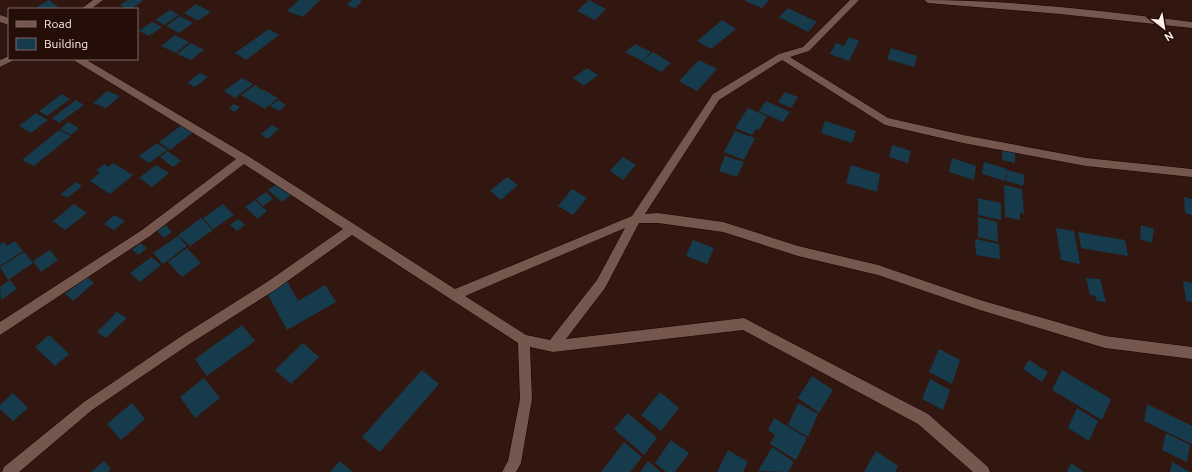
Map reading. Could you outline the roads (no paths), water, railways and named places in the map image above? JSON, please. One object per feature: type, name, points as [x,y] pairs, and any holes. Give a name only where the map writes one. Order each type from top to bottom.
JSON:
[{"type":"street","points":[[87,8],[99,0]]},
{"type":"street","points":[[554,346],[601,284],[636,219],[716,97],[782,56],[806,49],[855,0]]},
{"type":"street","points":[[928,0],[993,2],[1192,25]]},
{"type":"street","points":[[782,56],[885,121],[963,139],[1086,162],[1192,173]]},
{"type":"street","points":[[80,60],[244,159],[524,340],[554,346],[744,324],[923,418],[983,472]]},
{"type":"street","points":[[0,329],[146,233],[244,159]]},
{"type":"street","points":[[454,296],[636,219],[658,218],[723,227],[798,251],[878,270],[980,305],[1105,342],[1192,353]]},
{"type":"street","points":[[9,472],[88,406],[184,341],[271,286],[352,229]]},
{"type":"street","points":[[509,472],[514,463],[526,399],[524,340]]}]
